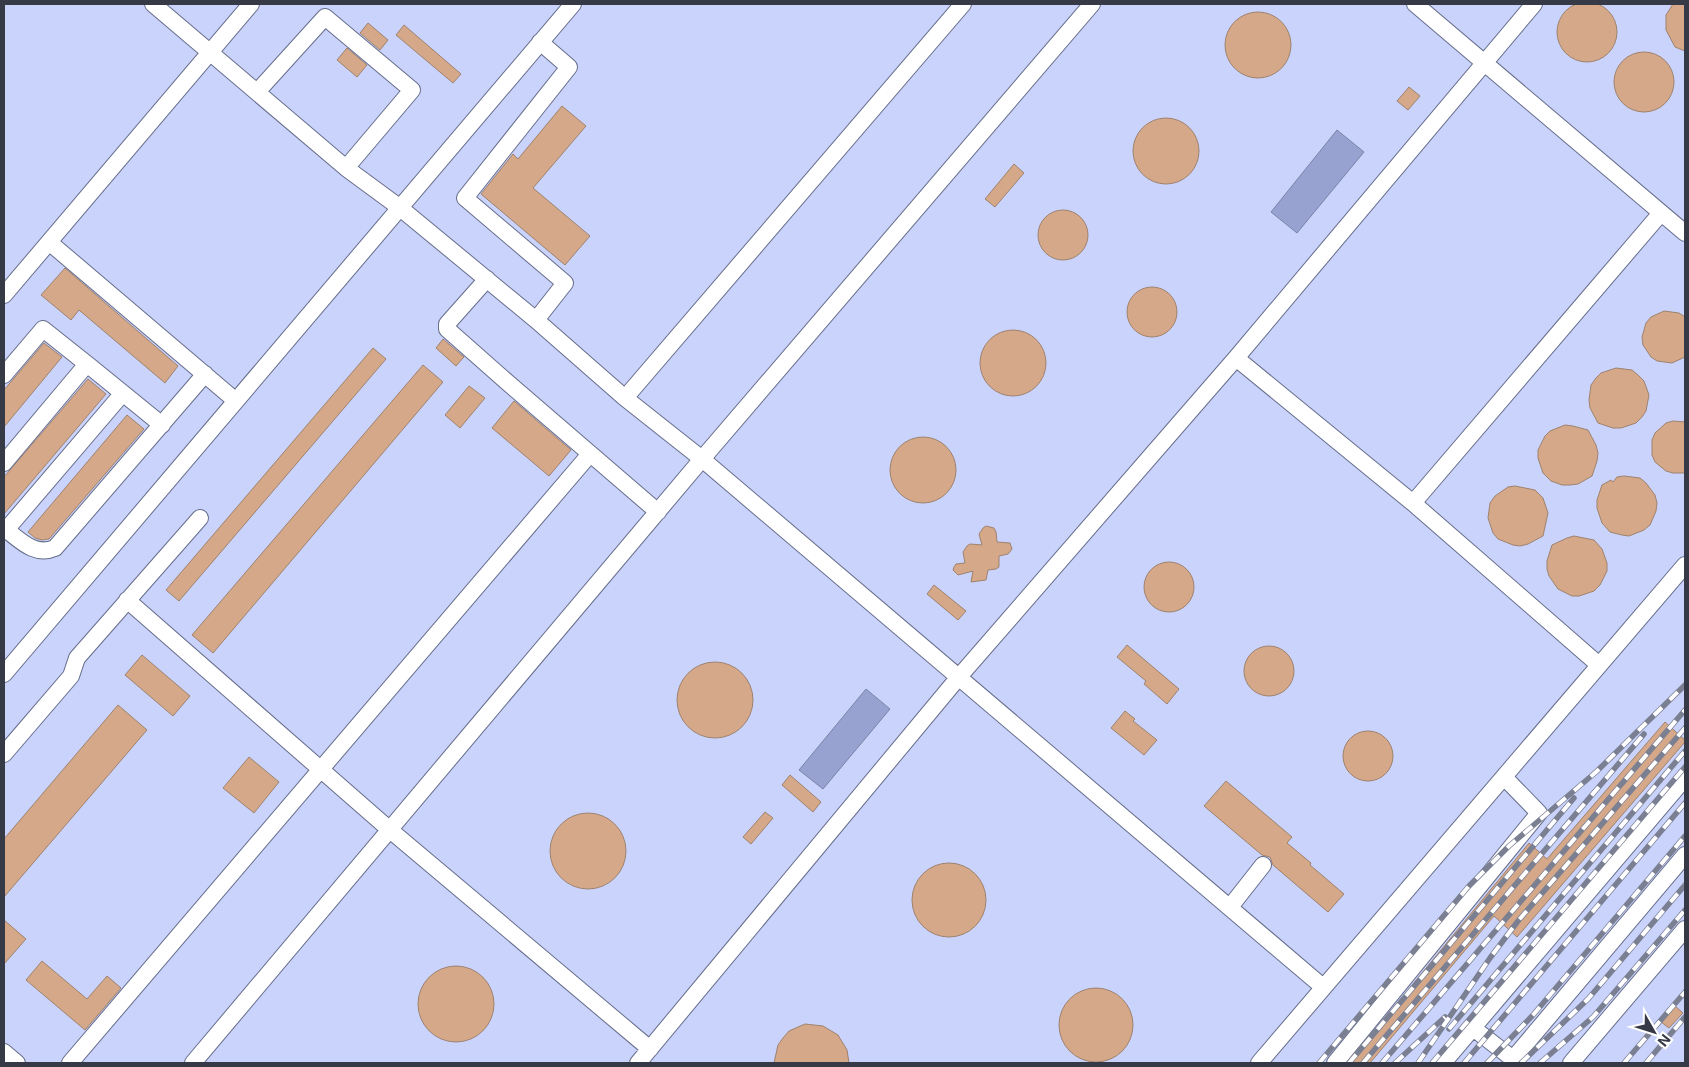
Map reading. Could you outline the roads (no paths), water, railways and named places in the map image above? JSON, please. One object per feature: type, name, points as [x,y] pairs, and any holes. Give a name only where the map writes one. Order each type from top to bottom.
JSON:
[{"type":"lane","points":[[153,4],[346,168],[399,207],[536,320],[625,398],[702,459],[1323,987]]},
{"type":"lane","points":[[4,295],[251,4]]},
{"type":"lane","points":[[4,674],[573,4]]},
{"type":"lane","points":[[625,398],[963,4]]},
{"type":"lane","points":[[193,1063],[702,459],[1092,4]]},
{"type":"lane","points":[[1415,4],[1685,233]]},
{"type":"lane","points":[[638,1063],[958,678],[1236,358],[1534,4]]},
{"type":"lane","points":[[257,92],[325,17],[412,90],[346,168]]},
{"type":"lane","points":[[536,320],[565,283],[465,198],[569,66],[540,42]]},
{"type":"lane","points":[[1413,503],[1661,213]]},
{"type":"lane","points":[[49,242],[236,401]]},
{"type":"lane","points":[[487,279],[447,324],[447,329],[658,512]]},
{"type":"lane","points":[[4,375],[43,328],[162,425]]},
{"type":"lane","points":[[1236,358],[1413,503],[1599,665]]},
{"type":"lane","points":[[4,463],[87,364]]},
{"type":"lane","points":[[123,393],[5,529],[35,550],[48,551],[55,548],[205,374]]},
{"type":"lane","points":[[70,1063],[590,454]]},
{"type":"lane","points":[[4,754],[71,676],[77,658],[200,518]]},
{"type":"lane","points":[[1259,1063],[1685,565]]},
{"type":"lane","points":[[127,600],[390,830],[650,1049]]},
{"type":"lane","points":[[1335,1063],[1539,813],[1504,777]]},
{"type":"lane","points":[[1443,1063],[1685,778]]},
{"type":"lane","points":[[1473,1028],[1515,1061],[1685,855]]},
{"type":"lane","points":[[1230,907],[1263,866]]},
{"type":"lane","points":[[1571,1063],[1685,929]]},
{"type":"lane","points":[[4,1052],[17,1063]]},
{"type":"railway","points":[[1319,1063],[1469,886],[1509,846],[1596,772],[1685,685]]},
{"type":"railway","points":[[1382,1063],[1685,710]]},
{"type":"railway","points":[[1418,1063],[1490,958],[1518,921],[1685,728]]},
{"type":"railway","points":[[1363,1063],[1644,734]]},
{"type":"railway","points":[[1449,1029],[1685,751]]},
{"type":"railway","points":[[1432,1063],[1685,767]]},
{"type":"railway","points":[[1349,1063],[1574,798]]},
{"type":"railway","points":[[1464,1063],[1685,803]]},
{"type":"railway","points":[[1487,1063],[1533,1015],[1685,836]]},
{"type":"railway","points":[[1521,1063],[1588,999],[1685,885]]},
{"type":"railway","points":[[1540,1063],[1593,1017],[1685,910]]},
{"type":"railway","points":[[1624,1063],[1685,992]]},
{"type":"railway","points":[[1395,1063],[1445,1017]]},
{"type":"railway","points":[[1646,1063],[1685,1017]]}]
